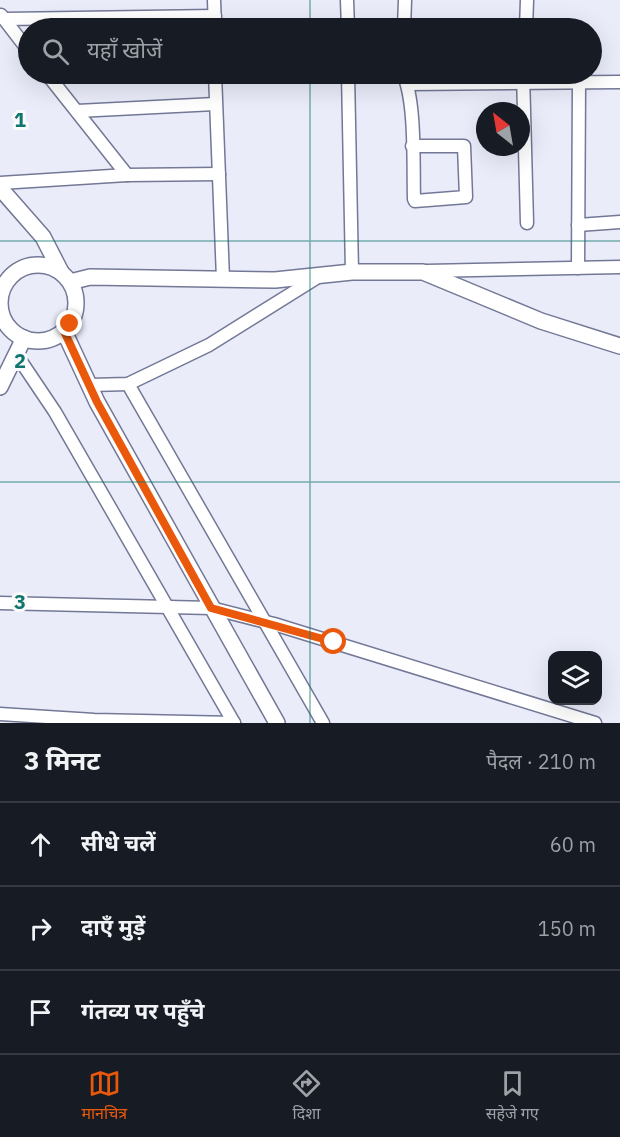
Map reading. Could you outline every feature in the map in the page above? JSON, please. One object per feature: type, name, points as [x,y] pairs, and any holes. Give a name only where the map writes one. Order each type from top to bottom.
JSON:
[{"type":"street","points":[[214,0],[215,18]]},
{"type":"street","points":[[347,0],[348,18]]},
{"type":"street","points":[[404,18],[405,0]]},
{"type":"street","points":[[526,18],[527,0]]},
{"type":"street","points":[[2,16],[73,18]]},
{"type":"street","points":[[2,16],[18,37]]},
{"type":"street","points":[[602,82],[620,82]]},
{"type":"street","points":[[55,84],[127,175]]},
{"type":"street","points":[[215,84],[224,279]]},
{"type":"street","points":[[348,84],[352,272]]},
{"type":"street","points":[[406,84],[415,201],[466,197],[464,146],[412,146]]},
{"type":"street","points":[[523,84],[527,223]]},
{"type":"street","points":[[578,268],[579,84]]},
{"type":"street","points":[[77,111],[215,104]]},
{"type":"street","points":[[0,183],[127,175],[219,174]]},
{"type":"street","points":[[0,188],[43,237],[66,277],[76,296],[75,310],[64,331],[52,339],[38,341],[24,338],[12,331],[4,320],[0,307],[1,293],[13,275],[33,265],[47,266],[66,277],[224,279],[318,277],[352,272],[620,267]]},
{"type":"street","points":[[578,225],[620,222]]},
{"type":"street","points":[[423,272],[541,321],[620,346]]},
{"type":"street","points":[[91,386],[128,384],[209,345],[318,277]]},
{"type":"street","points":[[64,331],[97,402],[277,723]]},
{"type":"street","points":[[1,383],[24,338]]},
{"type":"street","points":[[16,354],[55,412],[234,723]]},
{"type":"street","points":[[128,384],[267,622],[323,723]]},
{"type":"street","points":[[0,603],[211,608],[267,622],[595,723]]},
{"type":"street","points":[[0,714],[95,722],[234,723]]},
{"type":"route","points":[[70,324],[64,331],[97,402],[211,608],[334,642]]}]
